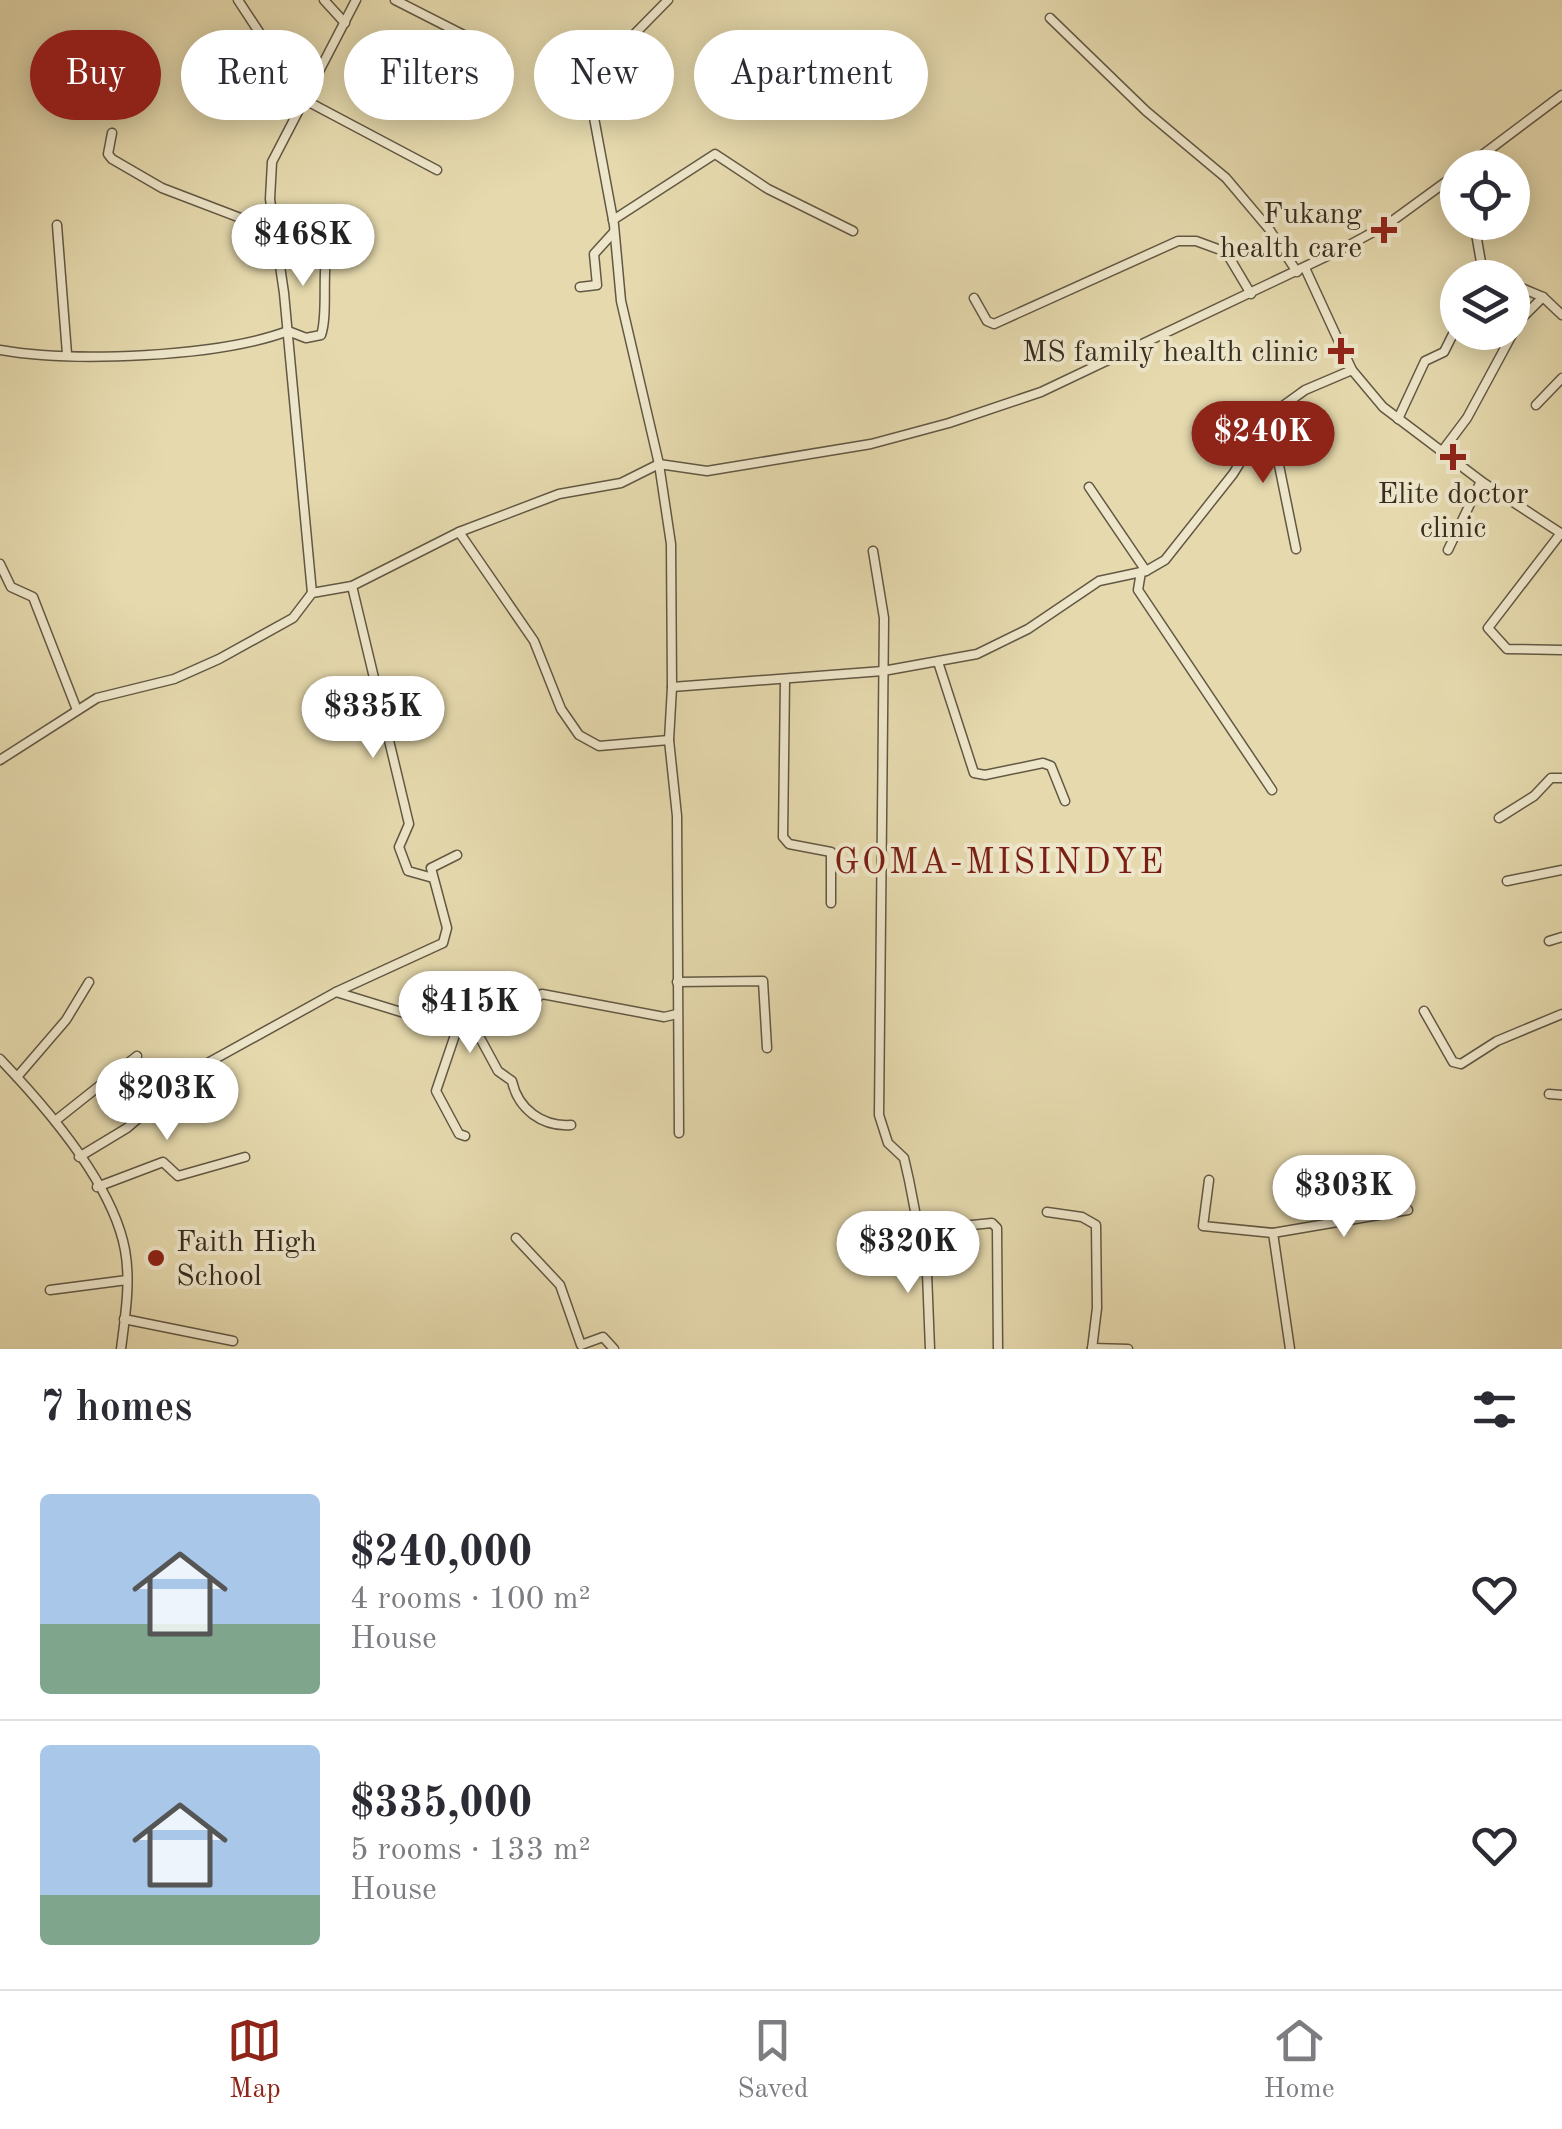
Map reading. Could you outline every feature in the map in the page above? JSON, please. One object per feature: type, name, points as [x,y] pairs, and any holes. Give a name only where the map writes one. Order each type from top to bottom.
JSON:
[{"type":"street","points":[[238,0],[257,30]]},
{"type":"street","points":[[324,0],[345,22]]},
{"type":"street","points":[[324,60],[356,0]]},
{"type":"street","points":[[395,0],[454,30]]},
{"type":"street","points":[[668,0],[606,64],[592,101],[613,220],[621,301],[659,464],[671,544],[669,740],[676,816],[679,1133]]},
{"type":"street","points":[[1050,18],[1146,112],[1226,178],[1301,270],[1352,370],[1398,419],[1561,534],[1488,628],[1507,649],[1562,650]]},
{"type":"street","points":[[1489,150],[1562,95]]},
{"type":"street","points":[[324,111],[437,170]]},
{"type":"street","points":[[0,760],[97,698],[174,679],[219,659],[293,618],[312,593],[288,331],[270,199],[272,162],[292,120]]},
{"type":"street","points":[[112,133],[112,160],[162,188],[276,232]]},
{"type":"street","points":[[613,220],[715,154],[768,189],[852,231]]},
{"type":"street","points":[[312,593],[352,586],[458,532],[559,494],[621,482],[659,464],[707,471],[911,434],[1041,392],[1301,270],[1388,224],[1440,187]]},
{"type":"street","points":[[57,224],[67,354]]},
{"type":"street","points":[[580,286],[596,285],[594,254],[614,232]]},
{"type":"street","points":[[974,298],[986,322],[994,324],[1185,240],[1226,252],[1250,294]]},
{"type":"street","points":[[0,350],[36,356],[201,352],[249,346],[288,331],[306,338],[322,333],[321,278],[327,248]]},
{"type":"street","points":[[1530,292],[1562,314]]},
{"type":"street","points":[[1443,450],[1467,418],[1528,308],[1542,298]]},
{"type":"street","points":[[1398,419],[1425,361],[1445,350]]},
{"type":"street","points":[[672,686],[883,671],[939,664],[977,654],[1028,629],[1099,581],[1144,571],[1165,560],[1190,532],[1268,416],[1305,390],[1352,370]]},
{"type":"street","points":[[1536,404],[1562,378]]},
{"type":"street","points":[[1268,416],[1296,550]]},
{"type":"street","points":[[1448,550],[1481,481]]},
{"type":"street","points":[[1089,486],[1144,571]]},
{"type":"street","points":[[458,532],[534,640],[561,709],[579,735],[599,746],[669,740]]},
{"type":"street","points":[[873,551],[884,618],[879,1114],[888,1143],[904,1158],[922,1245],[930,1349]]},
{"type":"street","points":[[0,564],[11,587],[33,597],[77,710]]},
{"type":"street","points":[[1144,571],[1138,590],[1272,790]]},
{"type":"street","points":[[352,586],[409,824],[399,848],[408,871],[433,878]]},
{"type":"street","points":[[939,664],[974,773],[1043,763],[1051,766],[1065,801]]},
{"type":"street","points":[[785,679],[784,837],[789,844],[831,852],[831,904]]},
{"type":"street","points":[[1499,818],[1534,796],[1550,778],[1562,778]]},
{"type":"street","points":[[79,1157],[127,1128],[194,1070],[336,992],[446,940],[433,878],[434,863],[457,855]]},
{"type":"street","points":[[1507,881],[1562,870]]},
{"type":"street","points":[[1549,941],[1562,937]]},
{"type":"street","points":[[677,982],[763,981],[767,1048]]},
{"type":"street","points":[[17,1077],[66,1020],[90,982]]},
{"type":"street","points":[[336,992],[482,1039],[498,1071],[512,1082],[516,1098],[534,1116],[548,1125],[571,1124]]},
{"type":"street","points":[[462,1030],[514,1014],[542,994],[664,1018],[677,1014]]},
{"type":"street","points":[[1424,1011],[1457,1064],[1562,1014]]},
{"type":"street","points":[[462,1030],[436,1094],[448,1108],[458,1134],[466,1136]]},
{"type":"street","points":[[54,1121],[136,1056]]},
{"type":"street","points":[[0,1058],[79,1157],[125,1248],[120,1349]]},
{"type":"street","points":[[1549,1094],[1562,1095]]},
{"type":"street","points":[[97,1187],[163,1162],[178,1176],[245,1156]]},
{"type":"street","points":[[1209,1180],[1203,1226],[1273,1233],[1408,1210]]},
{"type":"street","points":[[1047,1212],[1082,1217],[1096,1225],[1097,1308],[1092,1349],[1138,1349]]},
{"type":"street","points":[[922,1245],[962,1226],[992,1223],[997,1228],[998,1349]]},
{"type":"street","points":[[1273,1233],[1290,1349]]},
{"type":"street","points":[[516,1238],[560,1285],[581,1345],[603,1337],[614,1349]]},
{"type":"street","points":[[50,1290],[126,1280]]},
{"type":"street","points":[[124,1319],[233,1342]]},
{"type":"place","name":"Fukang health care","points":[[1384,230]]},
{"type":"place","name":"MS family health clinic","points":[[1341,351]]},
{"type":"place","name":"Elite doctor clinic","points":[[1453,457]]},
{"type":"place","name":"Faith High School","points":[[156,1258]]},
{"type":"district","name":"GOMA-MISINDYE","points":[[1000,861]]}]
